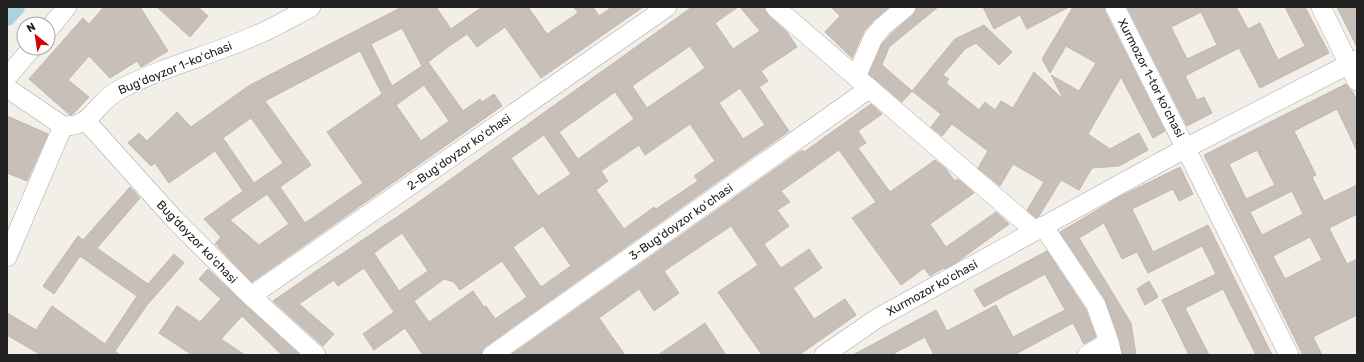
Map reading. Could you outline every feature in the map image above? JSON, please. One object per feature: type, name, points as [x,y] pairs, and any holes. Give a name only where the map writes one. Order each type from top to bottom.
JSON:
[{"type":"street","points":[[56,20],[67,7]]},
{"type":"street","name":"Bugʻdoyzor 1-koʻchasi","points":[[86,121],[108,97],[137,81],[255,36],[311,7]]},
{"type":"street","name":"2-Bugʻdoyzor koʻchasi","points":[[251,296],[667,7]]},
{"type":"street","points":[[775,7],[863,83],[1039,228],[1096,304],[1110,348],[1087,355]]},
{"type":"street","points":[[863,83],[873,38],[882,26],[906,7]]},
{"type":"street","name":"Xurmozor 1-tor koʻchasi","points":[[1115,7],[1289,355]]},
{"type":"street","points":[[1320,7],[1354,68]]},
{"type":"street","points":[[7,77],[25,56]]},
{"type":"street","name":"Xurmozor koʻchasi","points":[[824,355],[876,318],[1186,148],[1354,68]]},
{"type":"street","name":"3-Bugʻdoyzor koʻchasi","points":[[492,355],[863,83]]},
{"type":"street","points":[[7,88],[63,126],[74,127],[86,121]]},
{"type":"street","name":"Bug'doyzor koʻchasi","points":[[86,121],[175,220],[251,296],[316,355]]},
{"type":"street","points":[[7,257],[63,126]]},
{"type":"building","points":[[104,7],[140,7],[168,51],[141,67],[137,61],[110,78],[89,56],[68,80],[89,97],[74,113],[70,115],[29,79],[49,56],[56,56],[56,48],[83,18],[89,24]]},
{"type":"building","points":[[157,7],[198,7],[208,16],[190,37]]},
{"type":"building","points":[[402,7],[436,7],[451,29],[482,7],[528,7],[547,34],[578,13],[574,7],[593,7],[599,16],[612,7],[643,7],[541,78],[505,27],[477,47],[467,34],[448,47],[428,62],[463,111],[480,99],[482,102],[494,94],[502,106],[252,282],[218,247],[219,246],[215,244],[221,237],[204,219],[243,191],[215,151],[169,183],[155,163],[151,166],[128,143],[139,133],[147,141],[177,112],[191,127],[250,85]],"holes":[[[402,28],[422,66],[392,86],[371,44]],[[360,51],[382,94],[327,132],[363,183],[305,223],[280,187],[311,165],[265,101]],[[424,85],[449,121],[421,141],[396,105]],[[251,118],[283,163],[254,183],[223,138]],[[267,194],[289,224],[259,245],[230,220]]]},
{"type":"building","points":[[692,7],[738,7],[715,23],[733,49],[760,31],[740,7],[764,7],[768,15],[787,32],[797,47],[761,71],[768,81],[759,87],[789,131],[486,346],[482,350],[481,355],[423,355],[405,328],[374,350],[363,334],[394,312],[364,268],[338,286],[334,280],[299,304],[334,334],[323,346],[273,301],[406,211]],"holes":[[[690,46],[705,68],[647,108],[632,86]],[[740,88],[765,125],[743,139],[719,103]],[[615,92],[634,119],[578,159],[559,132]],[[690,124],[715,161],[694,176],[698,181],[656,209],[654,207],[624,229],[596,190],[608,181],[601,171],[639,145],[645,155]],[[544,135],[571,174],[538,196],[511,158]],[[543,226],[571,266],[541,287],[513,247]],[[402,233],[428,271],[399,291],[374,253]],[[502,261],[527,297],[495,319],[486,306],[484,307],[473,291],[429,322],[414,301],[444,279],[454,282],[460,290]]]},
{"type":"building","points":[[831,7],[889,7],[864,31],[852,58],[825,32],[840,16]]},
{"type":"building","points":[[917,7],[938,7],[889,47],[882,65],[912,91],[902,102],[869,74],[882,44],[913,15]]},
{"type":"building","points":[[983,7],[1069,7],[1027,29],[1020,15],[994,29]]},
{"type":"building","points":[[1073,7],[1104,7],[1105,12],[1165,131],[1153,138],[1121,77],[1088,134],[1110,149],[1139,133],[1148,150],[1119,166],[1092,168],[1079,190],[1061,180],[1039,216],[1036,218],[1027,210],[1044,182],[1013,164],[1000,186],[978,168],[988,151],[952,124],[942,136],[931,127],[941,114],[912,91],[955,39],[984,25],[1012,52],[999,65],[976,43],[965,49],[943,75],[949,79],[946,83],[979,110],[985,102],[995,110],[1001,101],[1013,108],[1034,72],[1064,100],[1051,75],[1079,91],[1096,63],[1066,46],[1050,73],[1042,59]]},
{"type":"building","points":[[1127,7],[1236,7],[1248,29],[1260,23],[1278,60],[1305,46],[1285,7],[1305,7],[1329,53],[1260,88],[1239,48],[1185,76],[1197,100],[1204,97],[1212,113],[1187,126]],"holes":[[[1201,12],[1217,45],[1187,59],[1171,27]]]},
{"type":"building","points":[[1337,7],[1357,7],[1357,47]]},
{"type":"building","points":[[1346,84],[1352,91],[1357,100],[1357,151],[1337,109],[1294,131],[1316,175],[1312,177],[1324,201],[1357,185],[1357,214],[1329,228],[1347,264],[1357,259],[1357,315],[1313,337],[1322,355],[1303,355],[1204,155]],"holes":[[[1257,150],[1275,185],[1246,199],[1229,164]],[[1292,191],[1303,214],[1262,235],[1250,212]],[[1310,237],[1322,260],[1285,279],[1273,256]]]},
{"type":"building","points":[[871,104],[882,114],[858,131],[866,143],[858,148],[890,192],[935,160],[945,168],[955,181],[958,179],[974,193],[930,224],[946,247],[996,212],[1009,224],[957,262],[930,276],[924,268],[901,285],[852,218],[876,202],[839,150],[781,191],[790,202],[777,210],[789,226],[764,244],[781,268],[809,249],[822,268],[793,288],[814,319],[845,299],[856,315],[799,355],[762,355],[718,292],[758,265],[731,226],[664,271],[679,293],[654,311],[639,289],[599,318],[625,355],[511,355],[802,150],[804,152]]},
{"type":"building","points":[[7,116],[48,134],[27,181],[7,173]]},
{"type":"building","points":[[1180,167],[1193,194],[1179,201],[1173,189],[1132,209],[1153,252],[1208,225],[1272,355],[1256,355],[1223,289],[1185,308],[1209,355],[1189,355],[1162,300],[1216,274],[1202,246],[1148,273],[1137,252],[1122,259],[1104,223],[1079,238],[1131,323],[1136,355],[1123,355],[1119,338],[1105,299],[1060,232],[1119,197]]},
{"type":"building","points":[[130,187],[140,198],[97,248],[148,284],[174,254],[184,263],[147,305],[115,351],[120,355],[41,355],[7,335],[7,313],[36,330],[52,306],[105,344],[137,296],[80,256],[54,294],[43,286],[78,236],[83,240]]},
{"type":"building","points":[[1047,251],[1086,310],[1096,337],[1084,344],[1073,323],[1014,355],[934,355],[925,337],[891,355],[853,355],[936,310],[947,331],[996,305],[1013,337],[1065,310],[1045,274],[984,307],[974,290]]},
{"type":"building","points":[[208,269],[300,355],[282,355],[242,316],[221,339],[245,355],[192,355],[159,333],[177,306],[200,322],[221,299],[199,279]]},
{"type":"building","points":[[1149,281],[1158,297],[1145,305],[1137,289]]},
{"type":"building","points":[[705,323],[726,355],[658,355],[692,332]]},
{"type":"waterway","points":[[7,17],[16,7]]}]
